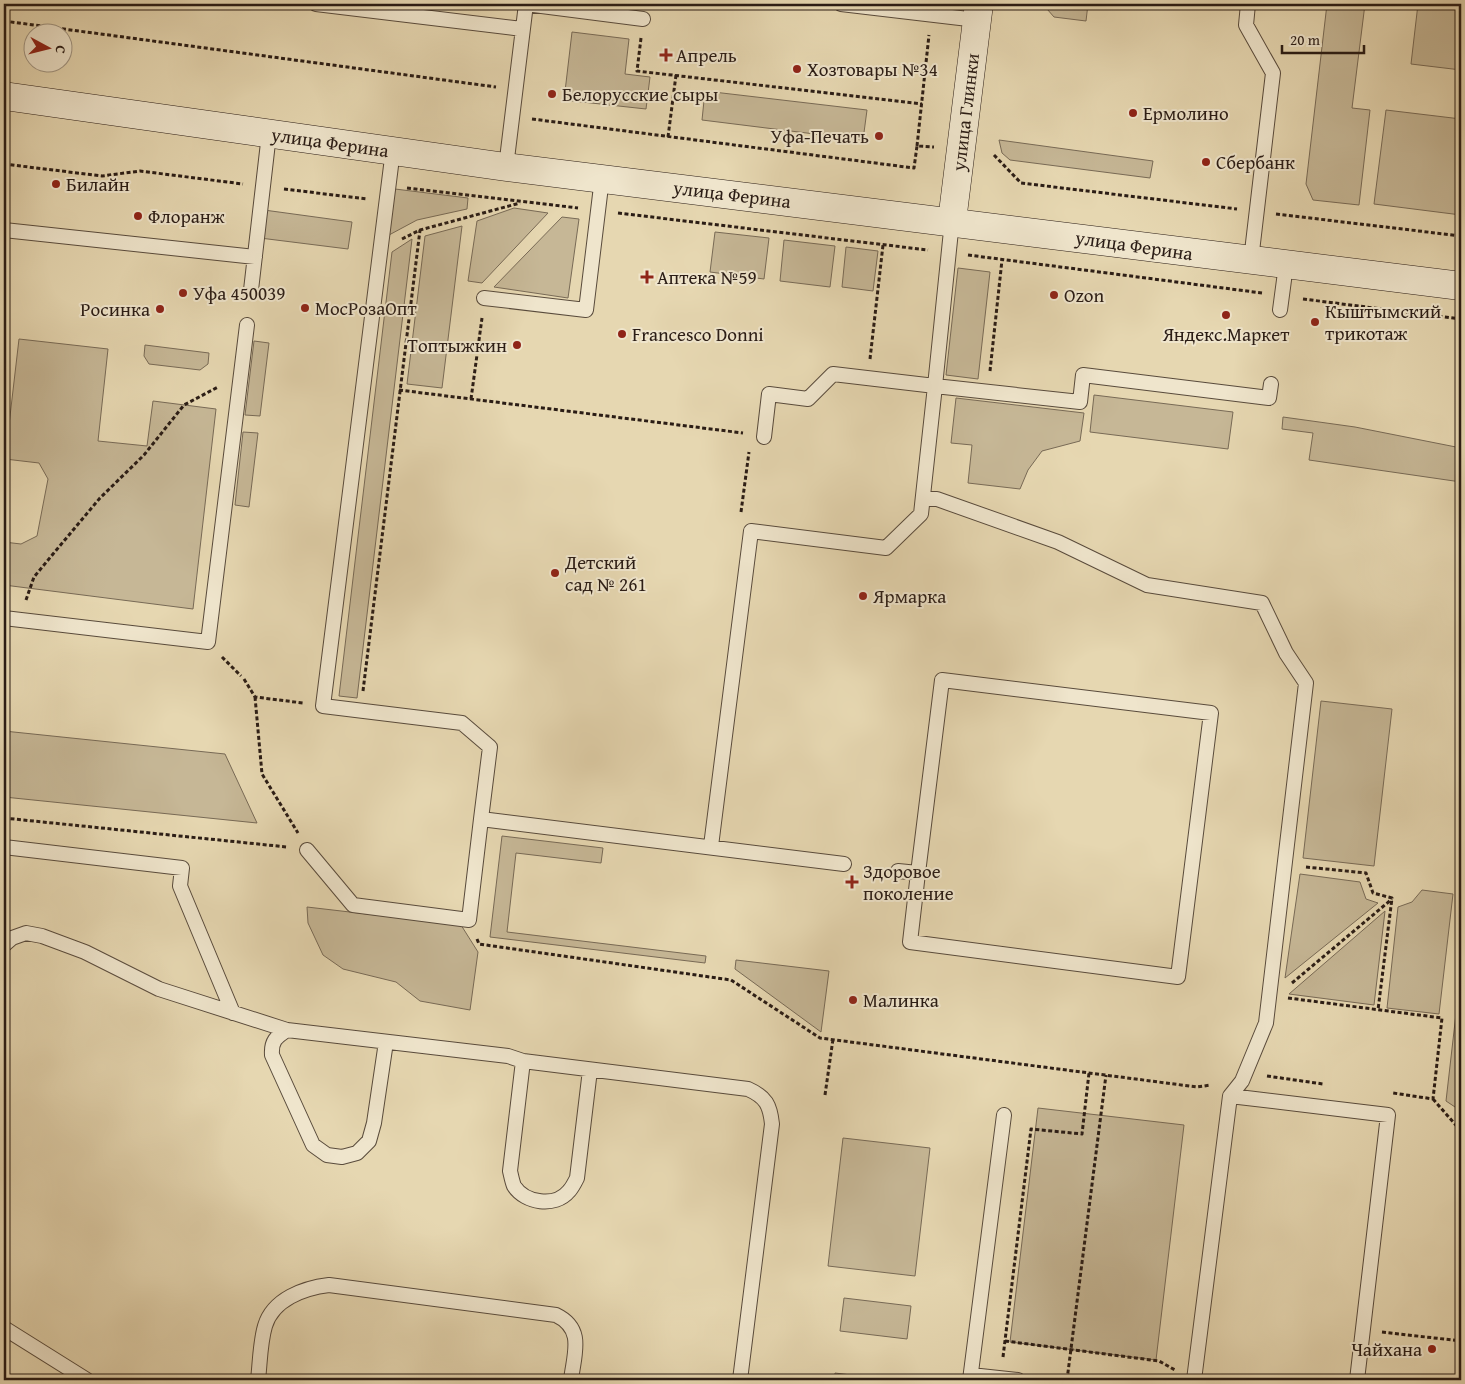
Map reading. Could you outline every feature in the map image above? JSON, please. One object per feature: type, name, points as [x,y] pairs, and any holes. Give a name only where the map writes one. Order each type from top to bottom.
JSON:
[{"type":"main road","name":"улица Глинки","points":[[952,221],[978,12]]},
{"type":"main road","name":"улица Ферина","points":[[4,96],[506,166],[1461,286]]},
{"type":"lane","points":[[316,4],[522,29]]},
{"type":"lane","points":[[506,166],[526,4],[643,19]]},
{"type":"lane","points":[[841,4],[923,11],[978,12]]},
{"type":"lane","points":[[1248,4],[1246,26],[1274,74],[1251,260]]},
{"type":"lane","points":[[250,290],[269,134]]},
{"type":"lane","points":[[307,850],[353,905],[469,920],[490,746],[462,723],[323,706],[393,150]]},
{"type":"lane","points":[[484,298],[586,310],[602,178]]},
{"type":"lane","points":[[712,846],[751,530],[886,548],[921,514],[952,221]]},
{"type":"lane","points":[[4,230],[255,257]]},
{"type":"lane","points":[[1280,310],[1286,265]]},
{"type":"lane","points":[[4,618],[208,642],[247,325]]},
{"type":"lane","points":[[758,436],[769,394],[808,399],[833,374],[1080,402],[1083,375],[1269,398],[1271,384]]},
{"type":"lane","points":[[923,499],[937,499],[1058,542],[1147,586],[1262,602],[1286,653],[1306,683],[1266,1023],[1242,1081],[1230,1096],[1194,1380]]},
{"type":"lane","points":[[942,680],[1211,713],[1178,977],[910,942],[918,873],[942,680]]},
{"type":"lane","points":[[481,819],[712,846],[844,864]]},
{"type":"lane","points":[[4,847],[182,868],[180,886],[233,1013]]},
{"type":"lane","points":[[898,871],[918,873]]},
{"type":"lane","points":[[5,941],[26,934],[42,936],[84,952],[159,989],[287,1030],[508,1056],[523,1061],[748,1089],[762,1096],[770,1105],[772,1124],[740,1380]]},
{"type":"lane","points":[[287,1030],[275,1038],[271,1046],[272,1055],[313,1144],[327,1155],[342,1157],[357,1152],[369,1141],[374,1123],[386,1042]]},
{"type":"lane","points":[[523,1061],[510,1170],[513,1185],[521,1193],[540,1202],[561,1198],[568,1192],[577,1178],[590,1070]]},
{"type":"lane","points":[[1230,1096],[1388,1116],[1357,1380]]},
{"type":"lane","points":[[1004,1115],[971,1377],[1018,1380]]},
{"type":"lane","points":[[258,1380],[265,1326],[274,1310],[294,1294],[313,1287],[329,1285],[556,1315],[567,1320],[575,1331],[571,1380]]},
{"type":"lane","points":[[4,1328],[87,1380]]},
{"type":"path","points":[[4,27],[4,21],[526,91],[529,119],[914,168],[922,104],[923,11]]},
{"type":"path","points":[[643,19],[637,71],[922,104]]},
{"type":"path","points":[[668,137],[676,75]]},
{"type":"path","points":[[917,146],[942,148]]},
{"type":"path","points":[[994,155],[1021,183],[1461,236]]},
{"type":"path","points":[[4,164],[102,176],[140,171],[379,201],[389,186],[928,250]]},
{"type":"path","points":[[382,245],[391,245],[420,230],[523,202]]},
{"type":"path","points":[[361,710],[420,230]]},
{"type":"path","points":[[872,347],[883,245]]},
{"type":"path","points":[[967,255],[1461,319]]},
{"type":"path","points":[[987,392],[1002,260]]},
{"type":"path","points":[[471,399],[484,298]]},
{"type":"path","points":[[21,620],[34,577],[100,498],[144,455],[184,405],[225,383]]},
{"type":"path","points":[[399,390],[758,436]]},
{"type":"path","points":[[244,679],[255,697],[262,774],[307,850]]},
{"type":"path","points":[[255,697],[323,706]]},
{"type":"path","points":[[4,818],[307,850]]},
{"type":"path","points":[[1303,866],[1366,873],[1373,893],[1392,898]]},
{"type":"path","points":[[1290,984],[1392,898]]},
{"type":"path","points":[[1378,1010],[1392,898]]},
{"type":"path","points":[[469,920],[479,944],[731,980],[820,1038],[1197,1087],[1266,1076],[1324,1084]]},
{"type":"path","points":[[1285,998],[1442,1018],[1433,1099]]},
{"type":"path","points":[[825,1094],[833,1039]]},
{"type":"path","points":[[1266,1076],[1267,1066]]},
{"type":"path","points":[[998,1378],[1005,1341],[1031,1129],[1082,1134],[1089,1073]]},
{"type":"path","points":[[1067,1380],[1106,1075]]},
{"type":"path","points":[[1391,1093],[1433,1099],[1461,1131]]},
{"type":"path","points":[[1363,1329],[1461,1341]]},
{"type":"path","points":[[1005,1341],[1159,1360],[1176,1370]]},
{"type":"shaded area","points":[[1048,4],[1088,4],[1086,21],[1054,17],[1047,9]]},
{"type":"shaded area","points":[[1327,4],[1365,4],[1352,108],[1370,110],[1359,205],[1313,200],[1306,184]]},
{"type":"shaded area","points":[[1418,4],[1461,4],[1461,70],[1411,64]]},
{"type":"shaded area","points":[[572,32],[629,39],[625,74],[650,77],[646,109],[564,100]]},
{"type":"shaded area","points":[[705,91],[867,110],[863,140],[702,120]]},
{"type":"shaded area","points":[[1386,110],[1461,119],[1461,215],[1374,204]]},
{"type":"shaded area","points":[[999,140],[1153,161],[1150,178],[1010,160],[1002,153]]},
{"type":"shaded area","points":[[395,189],[468,198],[467,209],[417,220],[389,235]]},
{"type":"shaded area","points":[[514,208],[548,213],[482,283],[468,281],[477,221]]},
{"type":"shaded area","points":[[264,210],[352,222],[348,249],[260,238]]},
{"type":"shaded area","points":[[562,217],[579,219],[568,298],[494,287]]},
{"type":"shaded area","points":[[462,226],[442,388],[407,384],[425,236]]},
{"type":"shaded area","points":[[715,232],[769,238],[764,279],[710,272]]},
{"type":"shaded area","points":[[412,239],[357,698],[339,696],[392,252]]},
{"type":"shaded area","points":[[784,240],[835,246],[830,287],[780,281]]},
{"type":"shaded area","points":[[846,247],[878,251],[873,291],[842,287]]},
{"type":"shaded area","points":[[958,268],[990,272],[978,379],[946,375]]},
{"type":"shaded area","points":[[19,339],[108,349],[98,441],[147,446],[153,401],[216,409],[193,609],[4,585],[4,542],[21,544],[37,536],[48,479],[39,463],[5,459]]},
{"type":"shaded area","points":[[254,341],[269,343],[260,416],[245,415]]},
{"type":"shaded area","points":[[145,345],[209,353],[208,364],[200,370],[149,364],[144,356]]},
{"type":"shaded area","points":[[1094,395],[1233,412],[1228,449],[1090,432]]},
{"type":"shaded area","points":[[956,398],[1084,413],[1080,441],[1042,451],[1028,470],[1020,489],[968,483],[972,445],[951,443]]},
{"type":"shaded area","points":[[1283,417],[1355,427],[1461,448],[1461,482],[1309,460],[1313,433],[1282,429]]},
{"type":"shaded area","points":[[243,432],[258,433],[249,507],[235,505]]},
{"type":"shaded area","points":[[1321,701],[1392,709],[1374,866],[1303,858]]},
{"type":"shaded area","points":[[4,731],[225,754],[257,823],[4,797]]},
{"type":"shaded area","points":[[502,836],[603,848],[601,863],[516,853],[507,932],[706,956],[705,963],[490,937]]},
{"type":"shaded area","points":[[1300,874],[1360,882],[1366,899],[1378,903],[1285,978]]},
{"type":"shaded area","points":[[1422,890],[1453,894],[1439,1014],[1387,1008],[1398,907],[1412,902]]},
{"type":"shaded area","points":[[307,907],[461,925],[478,952],[470,1010],[420,1001],[396,982],[343,969],[323,955],[308,923]]},
{"type":"shaded area","points":[[1385,911],[1374,1005],[1289,994]]},
{"type":"shaded area","points":[[736,960],[829,971],[821,1032],[735,969]]},
{"type":"shaded area","points":[[1461,970],[1461,1111],[1446,1101]]},
{"type":"shaded area","points":[[1038,1108],[1184,1125],[1156,1360],[1010,1342]]},
{"type":"shaded area","points":[[843,1138],[930,1148],[915,1276],[828,1266]]},
{"type":"shaded area","points":[[844,1298],[911,1306],[907,1339],[840,1331]]},
{"type":"shaded area","points":[[835,1373],[891,1380],[834,1380]]},
{"type":"place","name":"Апрель","points":[[666,55]]},
{"type":"place","name":"Хозтовары №34","points":[[797,69]]},
{"type":"place","name":"Белорусские сыры","points":[[552,94]]},
{"type":"place","name":"Ермолино","points":[[1133,113]]},
{"type":"place","name":"Уфа-Печать","points":[[879,136]]},
{"type":"place","name":"Сбербанк","points":[[1206,162]]},
{"type":"place","name":"Билайн","points":[[56,184]]},
{"type":"place","name":"Флоранж","points":[[138,216]]},
{"type":"place","name":"Аптека №59","points":[[647,277]]},
{"type":"place","name":"Уфа 450039","points":[[183,293]]},
{"type":"place","name":"Ozon","points":[[1054,295]]},
{"type":"place","name":"МосРозаОпт","points":[[305,308]]},
{"type":"place","name":"Росинка","points":[[160,309]]},
{"type":"place","name":"Яндекс.Маркет","points":[[1226,315]]},
{"type":"place","name":"Кыштымский трикотаж","points":[[1315,322]]},
{"type":"place","name":"Francesco Donni","points":[[622,334]]},
{"type":"place","name":"Топтыжкин","points":[[517,345]]},
{"type":"place","name":"Детский сад № 261","points":[[555,573]]},
{"type":"place","name":"Ярмарка","points":[[863,596]]},
{"type":"place","name":"Здоровое поколение","points":[[852,882]]},
{"type":"place","name":"Малинка","points":[[853,1000]]},
{"type":"place","name":"Чайхана","points":[[1432,1349]]}]
